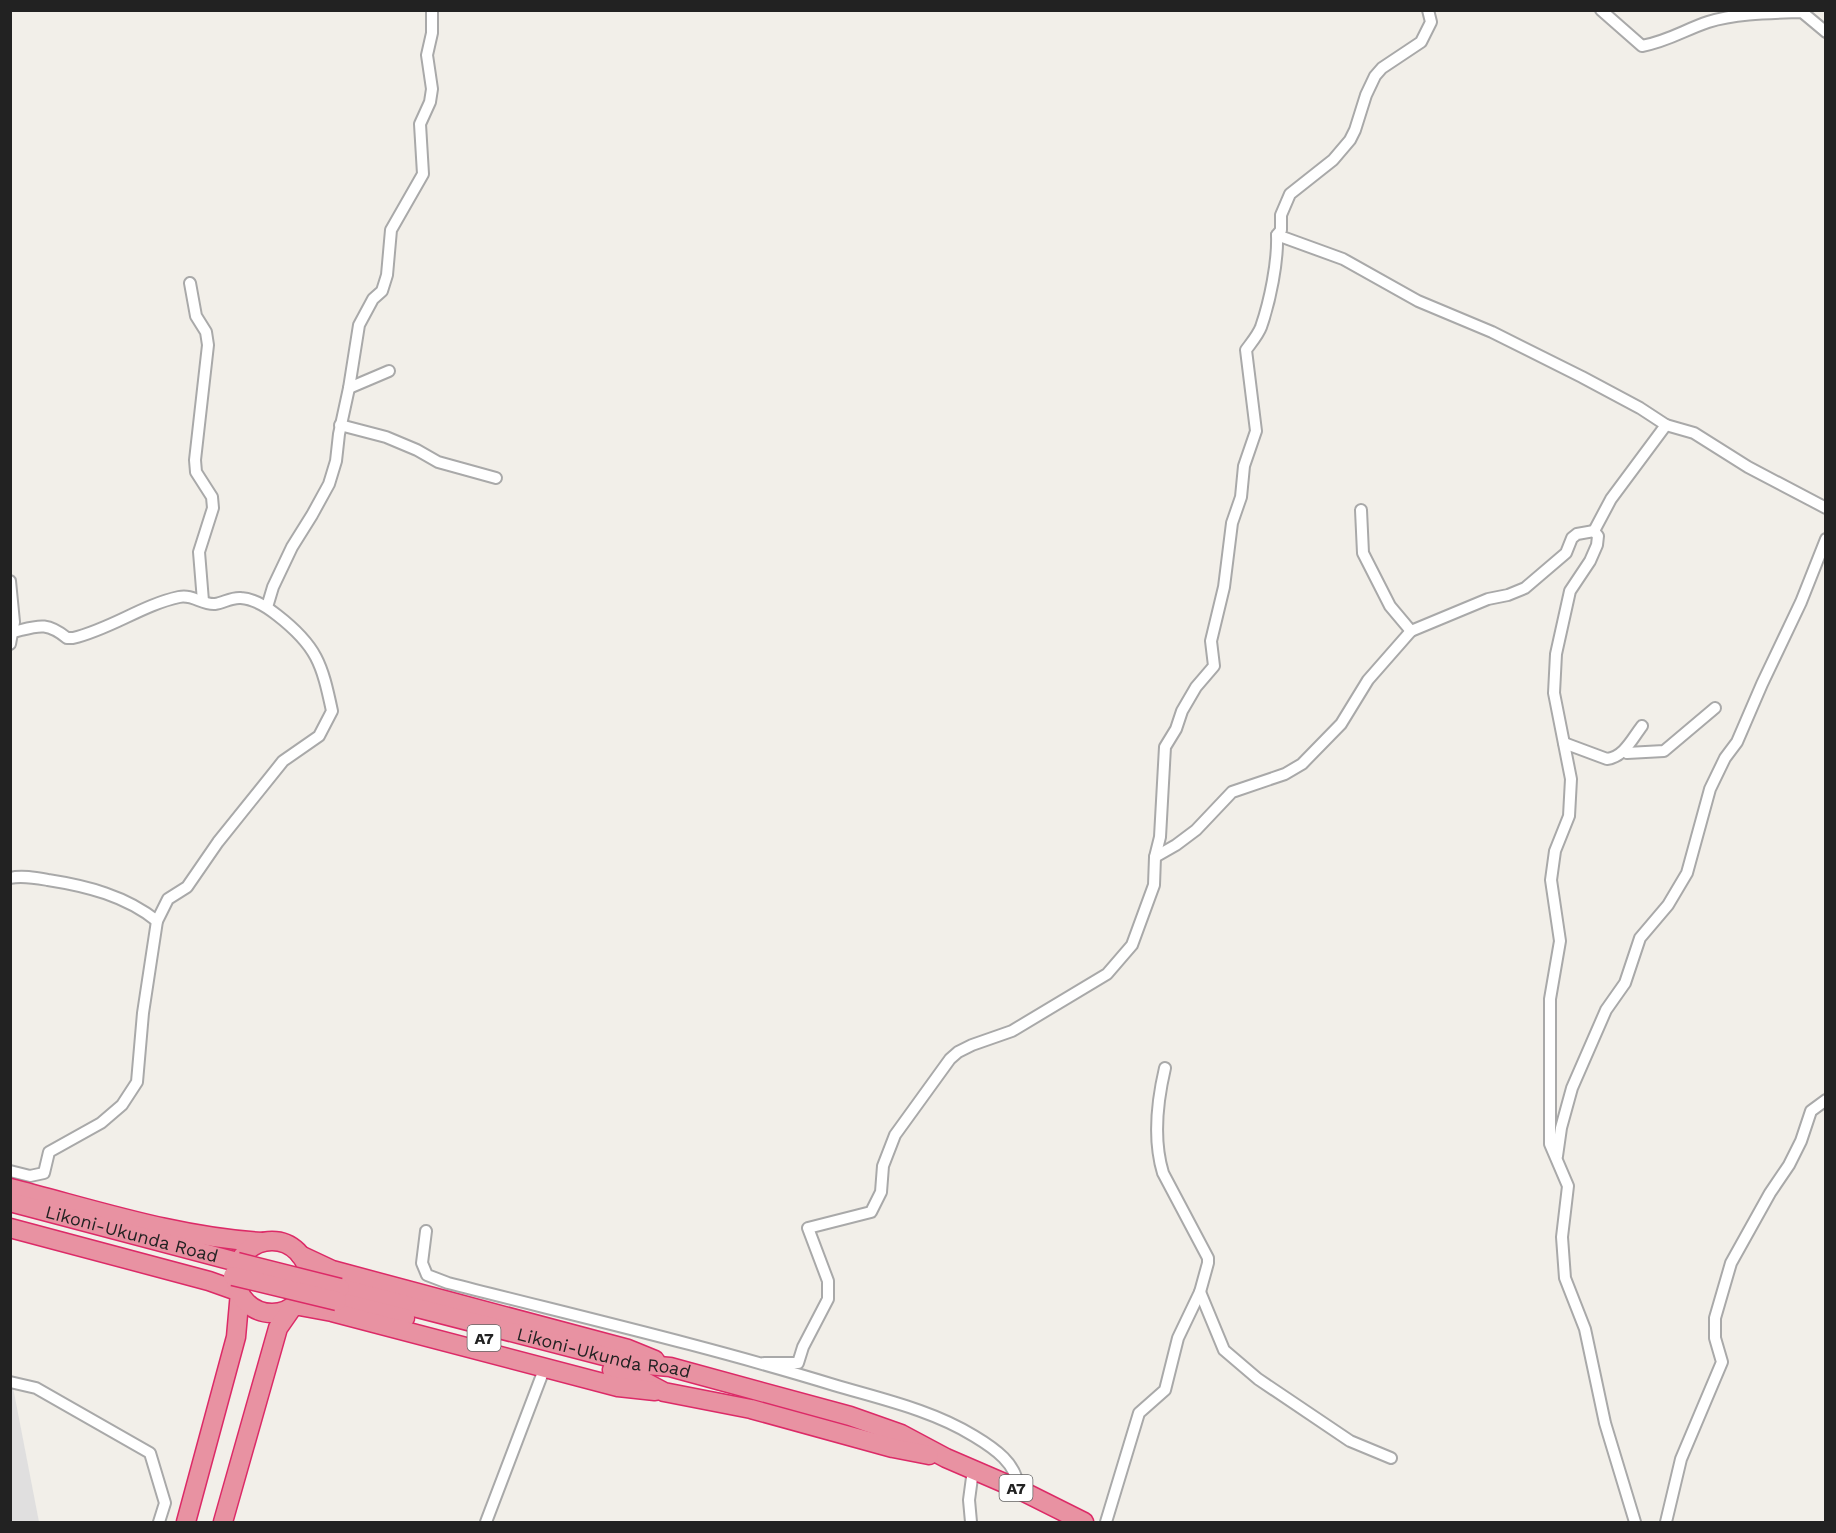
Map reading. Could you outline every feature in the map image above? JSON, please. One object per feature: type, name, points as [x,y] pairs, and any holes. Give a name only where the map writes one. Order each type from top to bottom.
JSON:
[{"type":"highway","points":[[10,1188],[171,1230],[221,1240],[283,1243],[300,1255],[332,1269],[628,1349],[670,1366]]},
{"type":"highway","name":"Likoni-Ukunda Road","points":[[10,1202],[633,1370],[663,1392],[751,1409],[893,1448],[946,1458]]},
{"type":"highway","name":"Likoni-Ukunda Road","points":[[10,1215],[233,1276],[633,1370],[670,1366],[850,1416],[901,1434],[946,1458],[1018,1489],[1084,1522]]},
{"type":"highway","points":[[10,1228],[209,1281],[240,1292],[254,1308],[267,1312],[281,1311],[294,1305],[332,1312],[618,1387],[663,1392]]},
{"type":"highway","points":[[186,1522],[236,1337],[240,1292],[236,1279],[238,1265],[245,1253],[262,1242]]},
{"type":"highway","points":[[223,1522],[278,1328],[303,1295],[307,1281],[306,1268],[300,1255]]},
{"type":"street","points":[[267,607],[273,587],[292,547],[328,484],[336,461],[340,425],[350,388],[359,325],[373,299],[382,291],[387,276],[391,230],[423,174],[420,124],[430,102],[432,89],[427,55],[432,33],[432,10]]},
{"type":"street","points":[[1428,10],[1431,22]]},
{"type":"street","points":[[764,1364],[798,1363],[828,1299],[828,1281],[808,1228],[871,1212],[881,1192],[883,1166],[895,1135],[950,1059],[958,1052],[1012,1031],[1107,974],[1131,945],[1154,885],[1155,857],[1160,837],[1165,747],[1196,687],[1214,666],[1211,640],[1224,587],[1232,523],[1241,498],[1244,466],[1256,431],[1246,350],[1260,328],[1267,305],[1278,255],[1277,235],[1281,230],[1281,215],[1290,195],[1333,160],[1350,140],[1375,76],[1382,68],[1421,42],[1440,10]]},
{"type":"street","points":[[1601,10],[1642,46],[1663,42],[1710,21],[1754,14],[1802,12],[1826,32]]},
{"type":"street","points":[[1277,235],[1343,259],[1418,301],[1492,332],[1582,377],[1640,408],[1666,425],[1694,433],[1748,467],[1826,508]]},
{"type":"street","points":[[190,283],[196,316],[206,332],[208,345],[195,460],[196,472],[212,497],[213,508],[199,552],[203,602]]},
{"type":"street","points":[[350,388],[389,371]]},
{"type":"street","points":[[340,425],[402,443],[438,462],[496,478]]},
{"type":"street","points":[[1594,531],[1611,499],[1666,425]]},
{"type":"street","points":[[1361,510],[1363,554],[1390,606],[1410,632]]},
{"type":"street","points":[[1155,857],[1196,830],[1232,792],[1285,774],[1302,764],[1341,724],[1368,680],[1410,632],[1488,598],[1508,595],[1525,588],[1566,553],[1576,534],[1594,531]]},
{"type":"street","points":[[1594,531],[1598,536],[1597,545],[1590,561],[1570,591],[1556,654],[1554,693],[1571,779],[1569,816],[1555,851],[1551,880],[1560,941],[1550,999],[1550,1144],[1568,1186],[1562,1237],[1565,1278],[1585,1329],[1605,1423],[1635,1522]]},
{"type":"street","points":[[1557,1159],[1561,1128],[1572,1088],[1606,1010],[1625,983],[1640,938],[1668,905],[1687,873],[1710,789],[1725,758],[1737,742],[1802,602],[1826,539]]},
{"type":"street","points":[[10,581],[14,609],[10,644]]},
{"type":"street","points":[[10,1171],[30,1176],[44,1173],[49,1152],[101,1122],[122,1106],[137,1082],[143,1013],[157,921],[168,899],[187,887],[218,842],[283,761],[319,736],[332,711],[322,670],[314,651],[289,624],[267,607],[252,600],[238,597],[216,603],[180,597],[151,606],[116,623],[73,638],[67,638],[58,630],[47,626],[13,632]]},
{"type":"street","points":[[1624,751],[1627,753],[1664,751],[1715,708]]},
{"type":"street","points":[[1564,742],[1607,759],[1614,758],[1624,751],[1642,726]]},
{"type":"street","points":[[10,878],[39,878],[100,891],[143,909],[157,921]]},
{"type":"street","points":[[1106,1522],[1139,1413],[1165,1390],[1179,1338],[1200,1292],[1208,1258],[1161,1165],[1157,1135],[1160,1091],[1165,1068]]},
{"type":"street","points":[[1666,1522],[1681,1460],[1722,1362],[1714,1338],[1715,1318],[1731,1263],[1770,1193],[1789,1165],[1801,1141],[1811,1111],[1826,1100]]},
{"type":"street","points":[[426,1232],[422,1263],[427,1275],[448,1283],[764,1364],[931,1415],[973,1435],[1001,1455],[1018,1478],[1018,1489]]},
{"type":"street","points":[[1200,1292],[1224,1350],[1258,1379],[1350,1441],[1391,1458]]},
{"type":"street","points":[[486,1522],[545,1367]]},
{"type":"street","points":[[10,1382],[36,1388],[150,1453],[165,1503],[159,1522]]},
{"type":"street","points":[[971,1522],[969,1500],[973,1470]]},
{"type":"shaded area","points":[[11,1377],[39,1522],[11,1522]]}]
